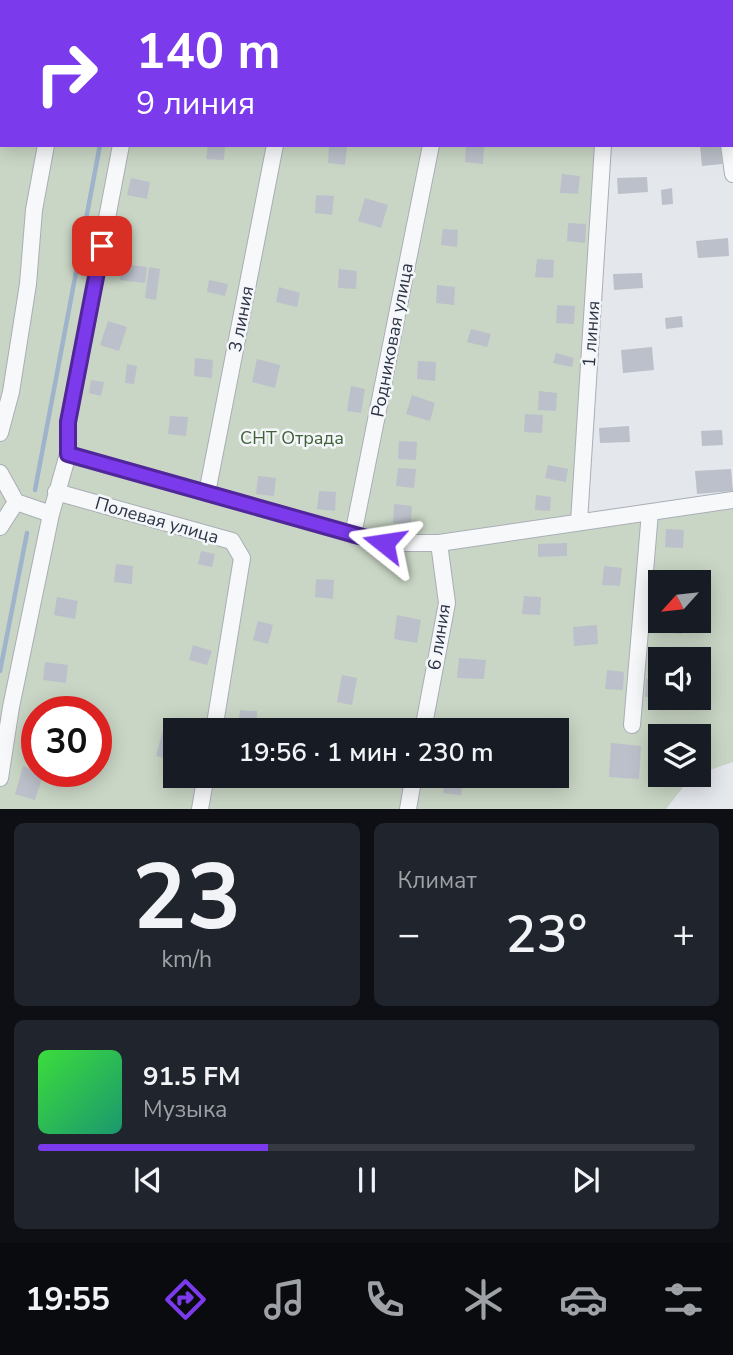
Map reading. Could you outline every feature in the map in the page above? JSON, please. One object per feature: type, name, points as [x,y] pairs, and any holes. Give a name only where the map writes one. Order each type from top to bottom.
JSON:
[{"type":"street","points":[[0,433],[6,388],[28,284],[34,210],[46,147]]},
{"type":"street","points":[[0,778],[11,707],[51,514],[68,454],[68,422],[121,147]]},
{"type":"street","name":"3 линия","points":[[206,493],[275,147]]},
{"type":"street","name":"Родниковая улица","points":[[354,535],[431,147]]},
{"type":"street","name":"1 линия","points":[[579,522],[603,147]]},
{"type":"street","points":[[729,147],[733,174]]},
{"type":"street","points":[[68,454],[384,543],[439,543],[733,500]]},
{"type":"street","points":[[0,473],[16,502],[51,514]]},
{"type":"street","name":"Полевая улица","points":[[56,492],[232,541],[242,558],[216,718]]},
{"type":"street","points":[[0,527],[16,502]]},
{"type":"street","points":[[632,725],[650,512]]},
{"type":"street","name":"6 линия","points":[[425,718],[446,603],[439,543]]},
{"type":"street","points":[[200,809],[204,788]]},
{"type":"street","points":[[408,809],[412,788]]},
{"type":"green space","name":"СНТ Отрада","points":[[0,147],[608,147],[583,516],[733,506],[733,762],[711,770],[711,724],[648,724],[648,787],[683,787],[666,809],[0,809]]},
{"type":"building","points":[[208,147],[225,147],[224,160],[206,159]]},
{"type":"building","points":[[329,147],[347,147],[345,165],[328,163]]},
{"type":"building","points":[[466,147],[484,147],[483,164],[465,162]]},
{"type":"building","points":[[700,147],[721,147],[722,164],[702,166]]},
{"type":"building","points":[[562,174],[580,176],[578,194],[560,193]]},
{"type":"building","points":[[647,177],[648,192],[618,194],[617,178]]},
{"type":"building","points":[[131,178],[150,182],[147,199],[127,195]]},
{"type":"building","points":[[672,188],[673,204],[662,205],[661,190]]},
{"type":"building","points":[[316,195],[334,196],[332,215],[315,213]]},
{"type":"building","points":[[365,198],[388,205],[381,228],[358,221]]},
{"type":"building","points":[[568,223],[586,224],[585,243],[567,241]]},
{"type":"building","points":[[443,229],[458,230],[457,247],[441,245]]},
{"type":"building","points":[[728,238],[729,256],[698,258],[696,241]]},
{"type":"building","points":[[537,259],[554,260],[553,278],[535,277]]},
{"type":"building","points":[[122,264],[147,267],[145,283],[120,280]]},
{"type":"building","points":[[149,267],[160,269],[156,300],[145,298]]},
{"type":"building","points":[[339,269],[357,271],[356,289],[338,288]]},
{"type":"building","points":[[642,273],[643,288],[614,290],[613,274]]},
{"type":"building","points":[[209,280],[228,284],[225,296],[207,292]]},
{"type":"building","points":[[437,285],[455,287],[454,305],[436,303]]},
{"type":"building","points":[[279,287],[300,293],[297,307],[276,302]]},
{"type":"building","points":[[557,305],[575,306],[574,324],[556,323]]},
{"type":"building","points":[[682,316],[683,327],[666,329],[665,318]]},
{"type":"building","points":[[108,321],[127,327],[119,351],[100,345]]},
{"type":"building","points":[[471,329],[491,334],[487,347],[467,342]]},
{"type":"building","points":[[652,347],[654,370],[623,373],[621,350]]},
{"type":"building","points":[[556,353],[574,358],[572,367],[553,363]]},
{"type":"building","points":[[195,358],[213,360],[212,378],[194,376]]},
{"type":"building","points":[[257,359],[280,365],[275,388],[252,382]]},
{"type":"building","points":[[418,361],[436,362],[435,381],[417,379]]},
{"type":"building","points":[[127,364],[137,366],[134,384],[125,383]]},
{"type":"building","points":[[91,380],[104,382],[101,396],[89,393]]},
{"type":"building","points":[[351,386],[365,389],[361,413],[347,411]]},
{"type":"building","points":[[539,391],[557,393],[556,411],[538,410]]},
{"type":"building","points":[[412,395],[435,403],[430,421],[406,414]]},
{"type":"building","points":[[525,414],[543,415],[542,433],[524,432]]},
{"type":"building","points":[[170,416],[188,417],[186,436],[168,434]]},
{"type":"building","points":[[629,426],[630,442],[600,443],[599,428]]},
{"type":"building","points":[[722,430],[723,445],[702,446],[701,431]]},
{"type":"building","points":[[399,441],[417,442],[416,460],[398,459]]},
{"type":"building","points":[[548,465],[568,469],[566,482],[545,478]]},
{"type":"building","points":[[398,468],[416,469],[414,488],[396,486]]},
{"type":"building","points":[[731,469],[733,491],[697,494],[695,471]]},
{"type":"building","points":[[258,476],[276,478],[274,496],[256,494]]},
{"type":"building","points":[[319,491],[336,492],[335,511],[317,509]]},
{"type":"building","points":[[536,495],[551,497],[550,511],[535,510]]},
{"type":"building","points":[[394,504],[412,506],[411,524],[393,523]]},
{"type":"building","points":[[666,529],[684,530],[683,548],[665,547]]},
{"type":"building","points":[[567,543],[567,556],[538,557],[538,544]]},
{"type":"building","points":[[201,551],[215,554],[212,567],[198,564]]},
{"type":"building","points":[[116,564],[133,566],[132,584],[114,582]]},
{"type":"building","points":[[604,566],[622,568],[620,586],[602,585]]},
{"type":"building","points":[[316,579],[334,580],[333,599],[315,597]]},
{"type":"building","points":[[524,596],[541,597],[540,615],[522,614]]},
{"type":"building","points":[[57,597],[78,601],[75,619],[54,615]]},
{"type":"building","points":[[397,615],[421,620],[417,643],[394,639]]},
{"type":"building","points":[[258,621],[273,625],[268,644],[253,640]]},
{"type":"building","points":[[597,625],[598,644],[574,646],[573,627]]},
{"type":"building","points":[[193,645],[212,651],[207,665],[189,660]]},
{"type":"building","points":[[459,658],[486,660],[484,679],[457,678]]},
{"type":"building","points":[[45,662],[68,665],[66,683],[43,680]]},
{"type":"building","points":[[607,670],[624,672],[623,690],[605,689]]},
{"type":"building","points":[[342,675],[357,678],[352,705],[337,702]]},
{"type":"building","points":[[646,679],[648,679],[648,697],[645,697]]},
{"type":"building","points":[[240,710],[257,711],[257,718],[239,718]]},
{"type":"building","points":[[163,731],[163,758],[156,756]]},
{"type":"building","points":[[611,743],[641,746],[639,779],[609,777]]},
{"type":"building","points":[[21,773],[21,787],[39,787],[35,800],[15,794]]},
{"type":"building","points":[[444,788],[462,788],[461,795],[443,793]]},
{"type":"waterway","points":[[35,490],[100,147]]},
{"type":"waterway","points":[[0,671],[27,533]]},
{"type":"route","points":[[102,246],[68,422],[68,454],[384,543]]}]
